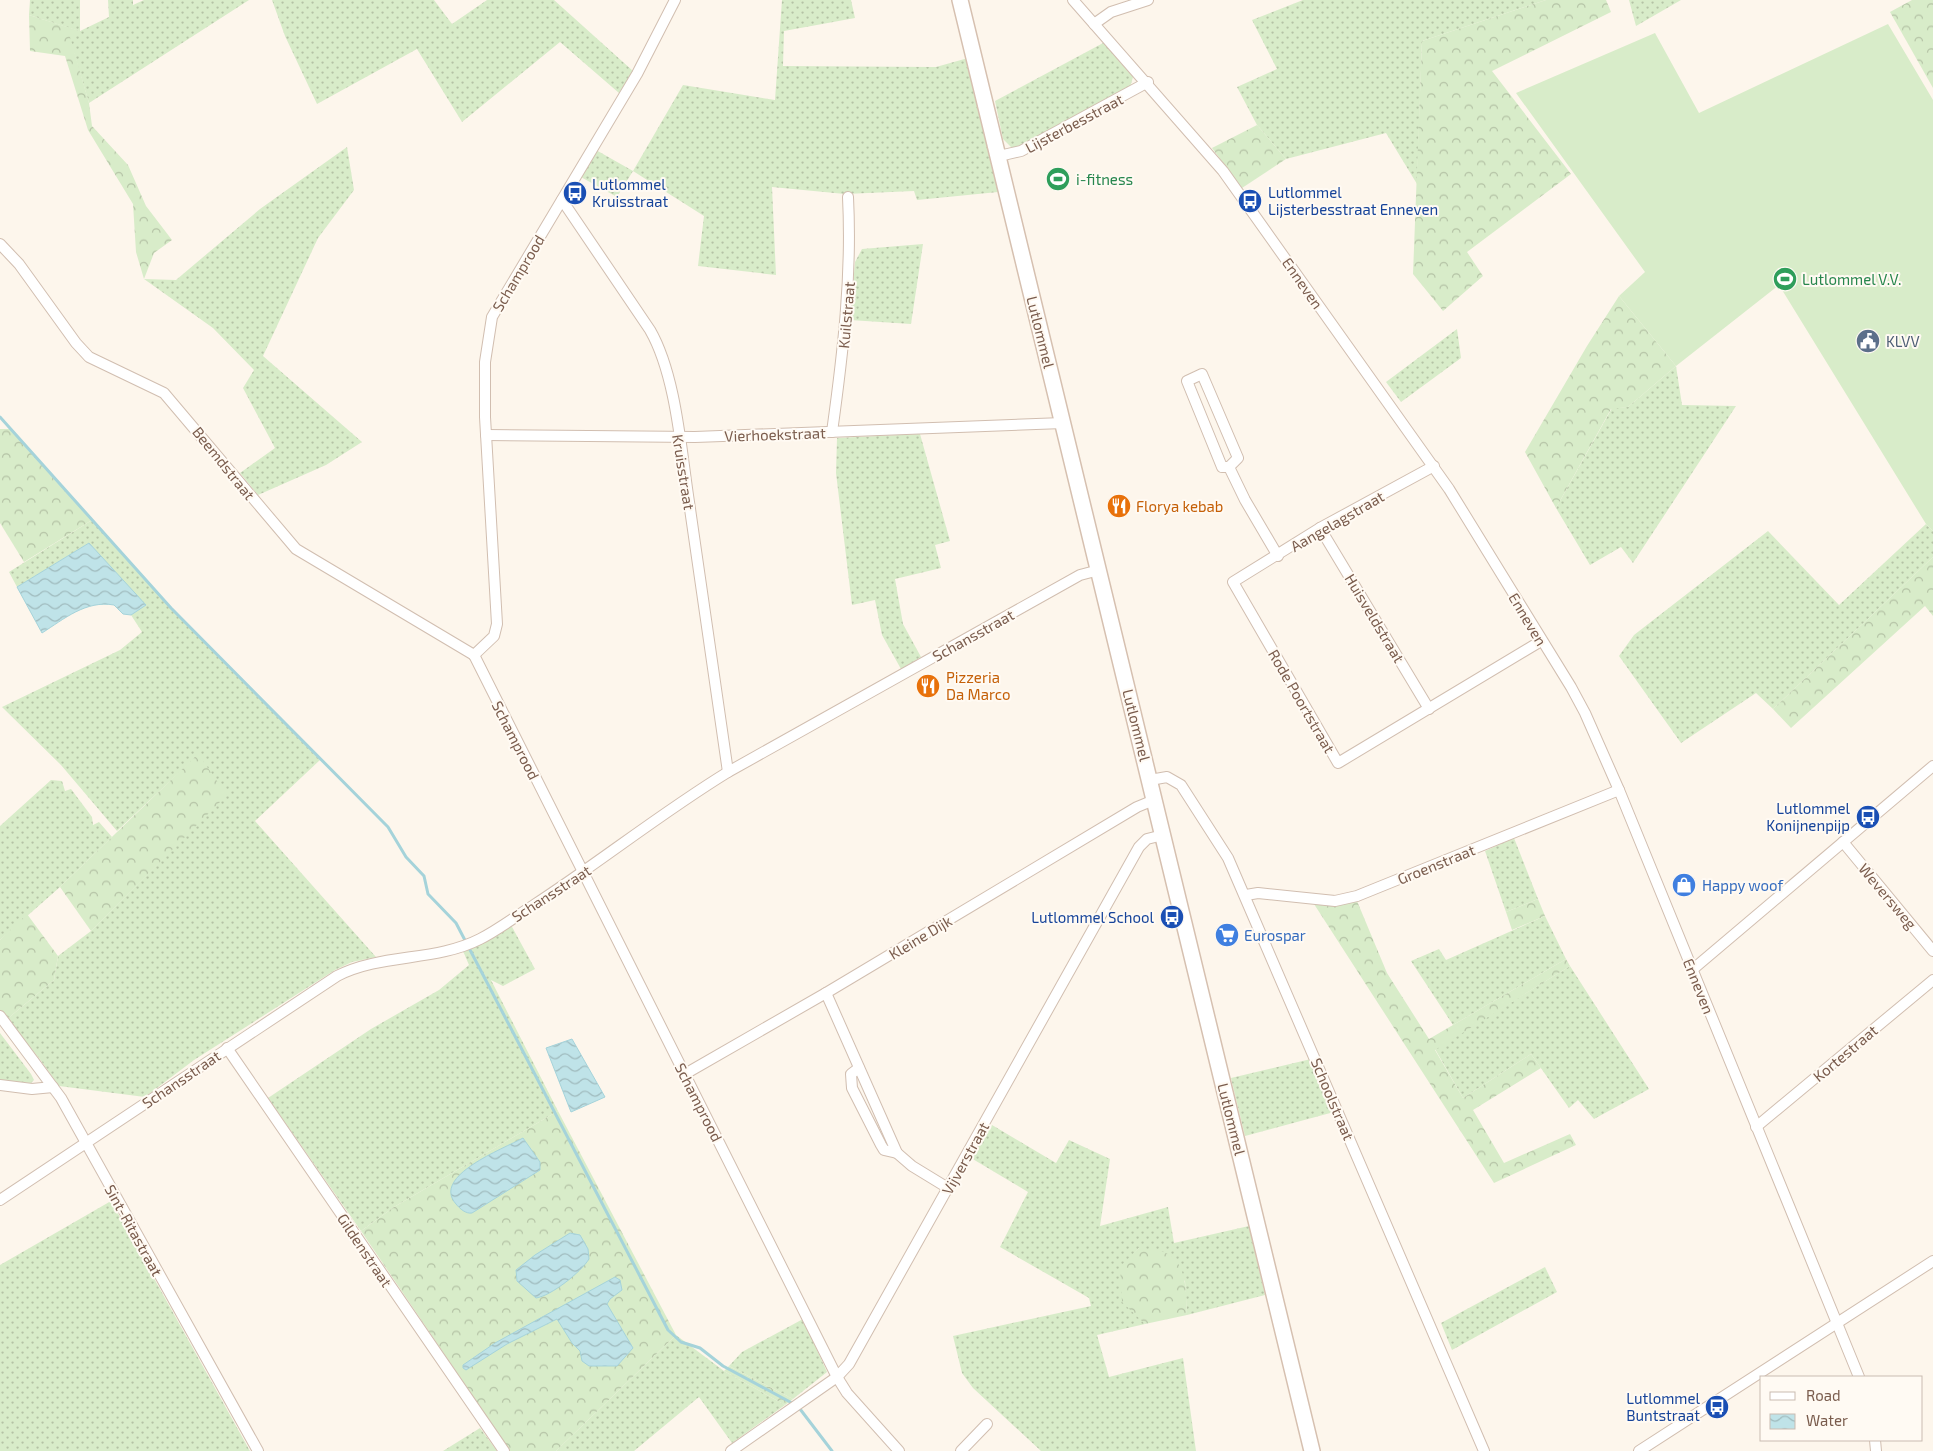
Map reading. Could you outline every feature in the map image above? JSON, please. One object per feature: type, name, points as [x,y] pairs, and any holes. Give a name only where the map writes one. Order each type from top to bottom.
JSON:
[{"type":"main road","name":"Lutlommel","points":[[960,0],[1312,1451]]},
{"type":"street","name":"Schamprood","points":[[675,0],[636,74],[492,317],[485,362],[486,435],[497,624],[494,636],[474,655],[837,1377],[847,1393],[899,1451]]},
{"type":"street","name":"Enneven","points":[[1073,0],[1148,82],[1224,171],[1434,466],[1485,545],[1585,713],[1619,790],[1859,1376]]},
{"type":"street","points":[[1094,24],[1111,12],[1148,0]]},
{"type":"street","name":"Lijsterbesstraat","points":[[999,156],[1021,151],[1148,82]]},
{"type":"street","name":"Kuilstraat","points":[[832,432],[848,298],[850,244],[848,197]]},
{"type":"street","name":"Kruisstraat","points":[[562,200],[659,346],[665,366],[679,436],[728,772]]},
{"type":"street","name":"Beemdstraat","points":[[0,244],[19,264],[76,343],[89,357],[164,393],[296,549],[474,655]]},
{"type":"street","name":"Aangelagstraat","points":[[1202,374],[1238,458],[1229,467],[1222,467],[1187,381],[1202,374]]},
{"type":"street","name":"Vierhoekstraat","points":[[486,435],[679,436],[1063,423]]},
{"type":"street","name":"Aangelagstraat","points":[[1229,467],[1245,500],[1278,556],[1320,528],[1434,466]]},
{"type":"street","name":"Huisveldstraat","points":[[1320,528],[1429,708]]},
{"type":"street","name":"Rode Poortstraat","points":[[1278,556],[1232,582],[1338,764],[1541,641]]},
{"type":"street","name":"Schansstraat","points":[[0,1200],[313,991],[350,969],[374,962],[466,946],[583,873],[686,797],[728,772],[1080,576],[1099,570]]},
{"type":"street","points":[[1692,970],[1933,766]]},
{"type":"street","name":"Schoolstraat","points":[[1150,780],[1167,777],[1181,785],[1228,858],[1246,895],[1484,1451]]},
{"type":"street","name":"Groenstraat","points":[[1246,895],[1258,893],[1335,901],[1357,896],[1619,790]]},
{"type":"street","name":"Kleine Dijk","points":[[685,1074],[826,993],[1137,807],[1154,800]]},
{"type":"street","name":"Vijverstraat","points":[[731,1451],[837,1377],[849,1364],[1139,847],[1147,839],[1163,835]]},
{"type":"street","name":"Weversweg","points":[[1843,842],[1933,950]]},
{"type":"street","name":"Kortestraat","points":[[1756,1127],[1933,980]]},
{"type":"street","points":[[826,993],[897,1153],[912,1166],[948,1188]]},
{"type":"street","name":"Sint-Ritastraat","points":[[0,1016],[53,1087],[258,1451]]},
{"type":"street","name":"Gildenstraat","points":[[227,1048],[504,1451]]},
{"type":"street","points":[[860,1068],[851,1074],[852,1088],[880,1145],[884,1150],[897,1153]]},
{"type":"street","points":[[0,1085],[32,1089],[53,1087]]},
{"type":"street","points":[[1639,1451],[1933,1261]]},
{"type":"street","points":[[961,1451],[987,1424]]},
{"type":"green space","points":[[30,0],[80,0],[80,31],[109,17],[108,0],[133,0],[133,5],[144,0],[249,0],[89,103],[69,36],[79,31],[29,15]]},
{"type":"green space","points":[[272,0],[434,0],[452,24],[487,0],[554,0],[633,71],[619,93],[560,42],[462,122],[417,49],[317,104],[285,36]]},
{"type":"green space","points":[[782,0],[851,0],[855,18],[784,31],[783,66],[936,67],[968,58],[998,192],[917,200],[914,191],[845,194],[772,187],[776,275],[698,266],[704,216],[633,171],[683,85],[775,100]]},
{"type":"green space","points":[[1303,0],[1546,0],[1422,41],[1417,184],[1386,133],[1286,159],[1257,125],[1237,87],[1277,69],[1252,20]]},
{"type":"green space","points":[[1546,0],[1606,0],[1611,12],[1492,71],[1571,174],[1467,252],[1483,276],[1443,311],[1413,274],[1422,41]]},
{"type":"green space","points":[[1629,0],[1681,0],[1636,26]]},
{"type":"green space","points":[[1912,0],[1933,0],[1933,88],[1890,12]]},
{"type":"green space","points":[[29,15],[80,31],[70,37],[89,103],[92,126],[128,165],[146,206],[172,240],[154,253],[144,279],[136,252],[133,204],[88,130],[65,56],[30,51]]},
{"type":"green space","name":"Lutlommel V.V.","points":[[1888,24],[1933,100],[1933,531],[1926,524],[1779,285],[1676,366],[1619,296],[1645,272],[1516,93],[1655,33],[1699,113]]},
{"type":"green space","points":[[1105,42],[1134,74],[1130,87],[1012,148],[1003,139],[995,101]]},
{"type":"green space","points":[[1257,125],[1286,159],[1242,188],[1212,148]]},
{"type":"green space","points":[[347,147],[354,190],[318,238],[263,356],[362,442],[326,465],[258,495],[240,473],[275,448],[243,388],[254,370],[213,328],[144,279],[176,280],[260,209]]},
{"type":"green space","points":[[596,150],[633,171],[617,197],[579,176]]},
{"type":"green space","points":[[923,244],[911,324],[850,320],[855,262],[862,249]]},
{"type":"green space","points":[[1619,296],[1676,366],[1628,407],[1611,409],[1556,508],[1525,452],[1587,346]]},
{"type":"green space","points":[[1457,329],[1461,358],[1401,402],[1386,382]]},
{"type":"green space","points":[[1676,366],[1682,405],[1736,406],[1633,563],[1621,547],[1590,565],[1556,508],[1612,408],[1628,407]]},
{"type":"green space","points":[[0,429],[11,429],[92,520],[24,562],[0,523]]},
{"type":"green space","points":[[920,434],[950,541],[935,545],[941,568],[895,579],[903,624],[921,657],[901,669],[882,635],[875,600],[852,605],[836,473],[837,438]]},
{"type":"green space","points":[[92,520],[171,608],[320,760],[255,821],[376,957],[352,962],[335,970],[194,1060],[145,1097],[59,1086],[39,1058],[6,1020],[54,980],[58,956],[91,931],[226,795],[198,755],[117,831],[61,765],[2,707],[120,650],[142,632],[131,615],[145,605],[89,543],[17,587],[9,572]]},
{"type":"green space","points":[[1926,524],[1933,531],[1933,557],[1773,709],[1756,693],[1681,743],[1619,656],[1634,635],[1768,531],[1839,605]]},
{"type":"green space","points":[[1933,557],[1933,616],[1925,606],[1791,728],[1773,709]]},
{"type":"green space","points":[[198,754],[227,795],[91,931],[60,887]]},
{"type":"green space","points":[[51,780],[62,781],[65,791],[71,789],[92,817],[93,825],[99,822],[112,837],[60,887],[0,940],[0,826]]},
{"type":"green space","points":[[1514,838],[1538,899],[1506,912],[1485,851]]},
{"type":"green space","points":[[1538,899],[1545,916],[1512,930],[1506,912]]},
{"type":"green space","points":[[1357,901],[1387,973],[1429,1039],[1566,959],[1570,966],[1435,1050],[1463,1098],[1531,1054],[1541,1068],[1473,1110],[1504,1163],[1570,1134],[1576,1145],[1494,1183],[1314,904],[1329,906]]},
{"type":"green space","points":[[27,914],[58,956],[54,980],[6,1020],[0,1012],[0,940]]},
{"type":"green space","points":[[1545,916],[1566,959],[1453,1025],[1411,961],[1439,949],[1446,960]]},
{"type":"green space","points":[[511,925],[535,969],[503,986],[491,980],[558,1111],[394,1207],[361,1231],[268,1098],[371,1029],[439,990],[469,965],[463,951],[486,941]]},
{"type":"green space","points":[[1570,966],[1649,1089],[1594,1119],[1578,1100],[1569,1108],[1531,1054],[1463,1098],[1435,1049]]},
{"type":"green space","points":[[0,1033],[31,1074],[34,1080],[31,1083],[0,1081]]},
{"type":"green space","points":[[1311,1059],[1334,1112],[1245,1136],[1231,1078]]},
{"type":"green space","points":[[558,1111],[676,1335],[556,1451],[510,1451],[361,1231],[394,1207]]},
{"type":"green space","points":[[992,1125],[1056,1163],[1069,1140],[1110,1159],[1100,1226],[1168,1207],[1174,1243],[1249,1226],[1265,1295],[1187,1315],[1185,1281],[1139,1248],[1131,1257],[1137,1314],[1145,1324],[1097,1335],[1109,1377],[1183,1358],[1196,1451],[1041,1451],[973,1388],[962,1373],[953,1336],[1091,1306],[1089,1298],[1000,1247],[1028,1192],[971,1158]]},
{"type":"green space","points":[[111,1201],[250,1451],[0,1451],[0,1265]]},
{"type":"green space","points":[[1139,1248],[1166,1253],[1178,1264],[1186,1289],[1187,1315],[1145,1324],[1122,1302],[1120,1267]]},
{"type":"green space","points":[[1545,1267],[1557,1292],[1452,1350],[1441,1323]]},
{"type":"green space","points":[[803,1319],[827,1372],[793,1399],[729,1366],[742,1352]]},
{"type":"green space","points":[[676,1335],[724,1371],[785,1405],[732,1443],[699,1397],[634,1451],[556,1451]]},
{"type":"green space","points":[[729,1366],[793,1399],[785,1405],[724,1371]]},
{"type":"green space","points":[[480,1428],[497,1451],[443,1451]]},
{"type":"water","points":[[89,543],[146,605],[131,615],[123,614],[114,605],[94,605],[76,612],[42,633],[17,587]]},
{"type":"water","points":[[572,1039],[605,1097],[571,1112],[546,1048]]},
{"type":"water","points":[[523,1138],[540,1162],[540,1170],[472,1213],[465,1212],[459,1208],[451,1194],[453,1183],[461,1174],[486,1156]]},
{"type":"water","points":[[570,1233],[580,1235],[588,1249],[589,1259],[565,1283],[549,1293],[536,1298],[517,1281],[516,1270],[535,1255]]},
{"type":"water","points":[[615,1277],[620,1280],[622,1290],[610,1299],[607,1304],[633,1348],[617,1366],[589,1366],[582,1361],[580,1351],[572,1343],[557,1319],[507,1344],[466,1370],[463,1368],[463,1365],[495,1343]]},
{"type":"waterway","points":[[0,417],[171,608],[388,827],[406,857],[424,876],[428,894],[456,923],[668,1330],[681,1342],[700,1348],[723,1366],[792,1403]]},
{"type":"waterway","points":[[800,1409],[832,1451]]},
{"type":"place","name":"i-fitness","points":[[1058,179]]},
{"type":"place","name":"Lutlommel Kruisstraat","points":[[575,193]]},
{"type":"place","name":"Lutlommel Lijsterbesstraat Enneven","points":[[1250,201]]},
{"type":"place","name":"Lutlommel V.V.","points":[[1785,279]]},
{"type":"place","name":"KLVV","points":[[1868,341]]},
{"type":"place","name":"Florya kebab","points":[[1119,506]]},
{"type":"place","name":"Pizzeria Da Marco","points":[[928,686]]},
{"type":"place","name":"Lutlommel Konijnenpijp","points":[[1868,817]]},
{"type":"place","name":"Happy woof","points":[[1684,885]]},
{"type":"place","name":"Lutlommel School","points":[[1172,917]]},
{"type":"place","name":"Eurospar","points":[[1227,935]]},
{"type":"place","name":"Lutlommel Buntstraat","points":[[1717,1407]]}]
